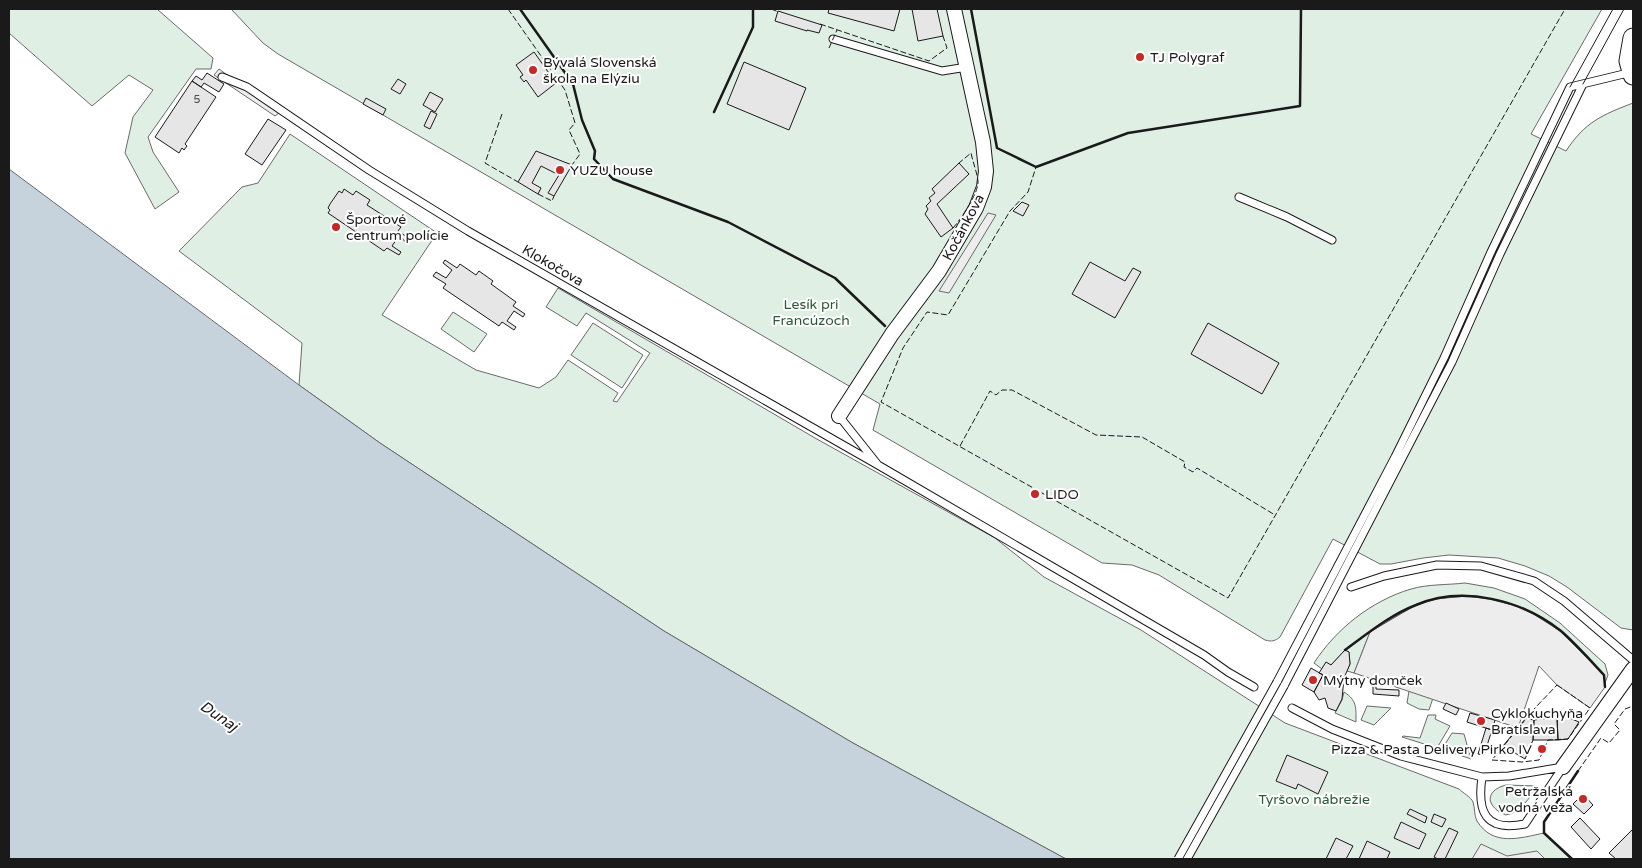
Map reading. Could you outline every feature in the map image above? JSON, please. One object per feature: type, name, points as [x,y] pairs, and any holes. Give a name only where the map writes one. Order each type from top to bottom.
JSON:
[{"type":"street","name":"Kočánkova","points":[[839,416],[892,334],[939,271],[980,199],[985,180],[984,142],[954,9]]},
{"type":"street","points":[[1632,73],[1630,54],[1633,38]]},
{"type":"street","points":[[1563,767],[1633,666]]},
{"type":"lane","points":[[833,39],[942,70],[967,67]]},
{"type":"lane","points":[[1352,549],[1444,358],[1491,252],[1570,87],[1632,73]]},
{"type":"lane","name":"Klokočova","points":[[222,77],[247,87],[369,170],[468,231],[878,465],[1254,687]]},
{"type":"lane","points":[[1187,859],[1452,362],[1500,254],[1583,84]]},
{"type":"lane","points":[[1239,197],[1287,217],[1332,240]]},
{"type":"lane","points":[[839,416],[878,465]]},
{"type":"lane","points":[[1350,587],[1384,576],[1438,565],[1482,566],[1534,581],[1564,601],[1633,666]]},
{"type":"lane","points":[[1178,859],[1281,684]]},
{"type":"lane","points":[[1292,708],[1332,729],[1401,756],[1482,777],[1509,776],[1563,767]]},
{"type":"lane","points":[[1482,777],[1480,792],[1484,814],[1501,826],[1510,827],[1525,824],[1563,767]]},
{"type":"green space","points":[[9,9],[157,9],[213,58],[211,69],[196,69],[148,137],[153,152],[179,192],[155,209],[125,153],[133,117],[153,90],[129,75],[92,106],[9,33]]},
{"type":"green space","name":"Lesík pri Francúzoch","points":[[231,9],[1602,9],[1531,134],[1566,151],[1587,126],[1612,111],[1633,103],[1633,630],[1621,628],[1567,587],[1549,576],[1525,566],[1498,558],[1449,555],[1380,564],[1333,539],[1280,637],[1273,641],[1265,640],[1159,575],[1132,565],[1102,563],[873,430],[880,404],[278,54],[263,43]]},
{"type":"green space","name":"Tyršovo nábrežie","points":[[290,134],[437,233],[382,315],[476,370],[539,388],[556,377],[568,360],[618,393],[613,401],[617,402],[650,353],[586,313],[577,326],[546,307],[558,288],[815,438],[995,538],[1044,577],[1141,630],[1285,723],[1459,789],[1472,800],[1477,821],[1491,835],[1508,839],[1544,833],[1572,859],[1066,859],[853,743],[664,631],[380,443],[299,385],[302,343],[179,251],[242,187],[258,183]]},
{"type":"green space","points":[[453,312],[487,334],[474,352],[441,329]]},
{"type":"green space","points":[[593,323],[643,355],[622,388],[571,355]]},
{"type":"green space","points":[[1465,583],[1494,588],[1525,599],[1560,623],[1605,664],[1608,675],[1605,683],[1604,675],[1560,631],[1524,608],[1416,605],[1370,632],[1354,673],[1347,671],[1350,664],[1349,652],[1345,650],[1331,665],[1326,663],[1322,669],[1314,663],[1344,628],[1382,601],[1418,587]]},
{"type":"green space","points":[[1409,691],[1433,698],[1429,710],[1419,709],[1407,703]]},
{"type":"green space","points":[[1344,692],[1354,701],[1356,722],[1335,713]]},
{"type":"green space","points":[[1367,706],[1391,708],[1374,725],[1361,720]]},
{"type":"green space","points":[[1428,715],[1436,715],[1435,719],[1450,726],[1437,748],[1402,737],[1420,738]]},
{"type":"green space","points":[[1452,733],[1464,734],[1471,759],[1442,749]]},
{"type":"green space","points":[[1506,785],[1538,786],[1520,808],[1506,815],[1495,808],[1490,800],[1494,791]]},
{"type":"shaded area","points":[[219,69],[279,113],[275,116],[214,75]]},
{"type":"shaded area","points":[[988,213],[996,215],[949,293],[939,291]]},
{"type":"shaded area","points":[[1467,596],[1489,599],[1524,608],[1560,631],[1604,675],[1605,687],[1590,708],[1557,685],[1539,666],[1518,728],[1354,673],[1370,632],[1416,605],[1436,599]]},
{"type":"shaded area","points":[[1481,844],[1507,856],[1537,851],[1545,859],[1472,859]]},
{"type":"water","name":"Dunaj","points":[[9,169],[380,443],[664,631],[853,743],[1066,859],[9,859]]},
{"type":"building","points":[[829,9],[900,9],[894,31],[828,13]]},
{"type":"building","points":[[912,9],[937,9],[943,36],[918,41]]},
{"type":"building","points":[[778,11],[822,25],[819,33],[775,21]]},
{"type":"building","name":"Bývalá Slovenská škola na Elýziu","points":[[534,52],[556,83],[538,97],[526,80],[524,82],[520,77],[523,75],[516,65]]},
{"type":"building","points":[[744,62],[806,88],[789,130],[727,104]]},
{"type":"building","points":[[207,73],[224,84],[219,92],[204,83],[201,87],[192,81],[196,76],[202,80]]},
{"type":"building","points":[[398,79],[406,84],[400,94],[391,89]]},
{"type":"building","points":[[192,81],[216,97],[185,144],[187,146],[184,150],[182,148],[179,153],[155,137]]},
{"type":"building","points":[[430,92],[443,99],[435,112],[423,105]]},
{"type":"building","points":[[366,98],[386,109],[383,115],[363,104]]},
{"type":"building","points":[[431,111],[437,114],[430,129],[424,126]]},
{"type":"building","points":[[268,119],[286,130],[262,165],[245,154]]},
{"type":"building","name":"YUZU house","points":[[536,151],[572,165],[554,196],[548,193],[559,175],[541,166],[532,183],[541,188],[538,194],[518,182]]},
{"type":"building","points":[[959,163],[969,174],[937,204],[953,228],[941,237],[925,214],[928,209],[926,206],[931,201],[929,198],[935,193],[932,189]]},
{"type":"building","points":[[344,189],[353,195],[356,191],[370,200],[367,205],[401,227],[398,231],[410,239],[407,243],[399,236],[392,246],[401,252],[399,255],[387,248],[384,251],[328,213],[330,204],[339,191],[342,193]]},
{"type":"building","points":[[1022,202],[1029,205],[1023,216],[1013,211]]},
{"type":"building","points":[[445,260],[457,268],[460,264],[476,275],[479,271],[493,281],[491,284],[516,302],[513,306],[525,314],[523,317],[514,311],[507,321],[516,327],[514,330],[502,322],[499,326],[443,288],[446,284],[433,276],[436,272],[446,278],[452,270],[443,263]]},
{"type":"building","points":[[1090,262],[1125,281],[1133,268],[1141,272],[1115,318],[1072,294]]},
{"type":"building","points":[[1208,323],[1279,363],[1262,394],[1191,354]]},
{"type":"building","points":[[1345,650],[1349,652],[1350,664],[1344,678],[1342,699],[1336,711],[1328,708],[1325,698],[1319,700],[1314,692],[1323,675],[1319,673],[1326,662],[1331,665]]},
{"type":"building","name":"Mýtny domček","points":[[1311,668],[1323,675],[1314,692],[1302,685]]},
{"type":"building","points":[[1373,686],[1376,686],[1376,689],[1399,690],[1399,696],[1373,694]]},
{"type":"building","points":[[1446,703],[1459,709],[1456,715],[1443,709]]},
{"type":"building","name":"Cyklokuchyňa Bratislava","points":[[1470,713],[1495,720],[1492,730],[1467,722]]},
{"type":"building","points":[[1557,717],[1558,740],[1533,740],[1534,720]]},
{"type":"building","points":[[1557,717],[1567,717],[1579,722],[1568,739],[1558,740]]},
{"type":"building","points":[[1526,718],[1534,720],[1533,740],[1525,759],[1503,746]]},
{"type":"building","points":[[1486,728],[1492,730],[1484,755],[1478,754]]},
{"type":"building","points":[[1287,755],[1328,772],[1318,794],[1298,784],[1296,789],[1276,781]]},
{"type":"building","name":"Petržalská vodná veža","points":[[1583,794],[1593,805],[1584,814],[1573,804]]},
{"type":"building","points":[[1410,809],[1427,817],[1425,823],[1407,814]]},
{"type":"building","points":[[1434,814],[1446,819],[1442,827],[1431,822]]},
{"type":"building","points":[[1580,818],[1600,839],[1591,849],[1571,827]]},
{"type":"building","points":[[1401,822],[1426,834],[1419,849],[1394,838]]},
{"type":"building","points":[[1449,828],[1458,832],[1445,859],[1438,859],[1434,857]]},
{"type":"building","points":[[1633,829],[1633,859],[1616,859],[1609,853]]},
{"type":"building","points":[[1336,838],[1353,846],[1346,859],[1326,859]]},
{"type":"building","points":[[1367,841],[1390,852],[1387,859],[1359,859]]},
{"type":"tram line","points":[[1570,87],[1613,9]]},
{"type":"tram line","points":[[1583,84],[1624,9]]},
{"type":"fence","points":[[508,9],[565,90],[575,123],[569,130],[580,154],[572,165]]},
{"type":"fence","points":[[771,9],[779,12]]},
{"type":"fence","points":[[1301,9],[1300,106],[1128,133],[1036,167],[1028,192],[1010,211],[948,315],[927,312],[903,348],[881,402],[1228,598],[1565,9]]},
{"type":"fence","points":[[820,24],[929,61],[947,48],[943,36]]},
{"type":"fence","points":[[829,48],[837,30]]},
{"type":"fence","points":[[502,114],[485,163],[518,182]]},
{"type":"fence","points":[[953,228],[969,206],[978,186],[971,153],[959,163]]},
{"type":"fence","points":[[538,194],[552,201],[554,196]]},
{"type":"fence","points":[[960,446],[990,391],[996,395],[1002,390],[1012,390],[1096,435],[1142,437],[1185,462],[1184,467],[1193,472],[1197,468],[1275,515]]},
{"type":"fence","points":[[1557,685],[1590,708],[1568,739],[1548,740],[1539,760],[1522,762],[1492,760],[1535,708],[1557,685]]},
{"type":"fence","points":[[1578,771],[1601,738],[1609,743],[1620,730],[1614,724],[1625,709],[1633,706]]},
{"type":"wall","points":[[520,9],[573,84],[582,120],[595,151],[594,159],[613,179],[728,222],[835,278],[885,326]]},
{"type":"wall","points":[[714,112],[753,27],[753,9]]},
{"type":"wall","points":[[971,9],[997,148],[1036,167],[1128,133],[1300,106],[1301,9]]},
{"type":"wall","points":[[1345,650],[1370,631],[1406,609],[1434,599],[1472,596],[1510,604],[1545,620],[1561,631],[1604,675],[1605,687]]},
{"type":"wall","points":[[1572,859],[1544,833],[1544,822],[1578,771]]},
{"type":"place","name":"TJ Polygraf","points":[[1140,57]]},
{"type":"place","name":"Bývalá Slovenská škola na Elýziu","points":[[533,70]]},
{"type":"place","name":"YUZU house","points":[[560,170]]},
{"type":"place","name":"Športové centrum polície","points":[[336,227]]},
{"type":"place","name":"LIDO","points":[[1035,494]]},
{"type":"place","name":"Mýtny domček","points":[[1313,680]]},
{"type":"place","name":"Cyklokuchyňa Bratislava","points":[[1481,721]]},
{"type":"place","name":"Pizza & Pasta Delivery Pirko IV","points":[[1542,749]]},
{"type":"place","name":"Petržalská vodná veža","points":[[1583,799]]}]
